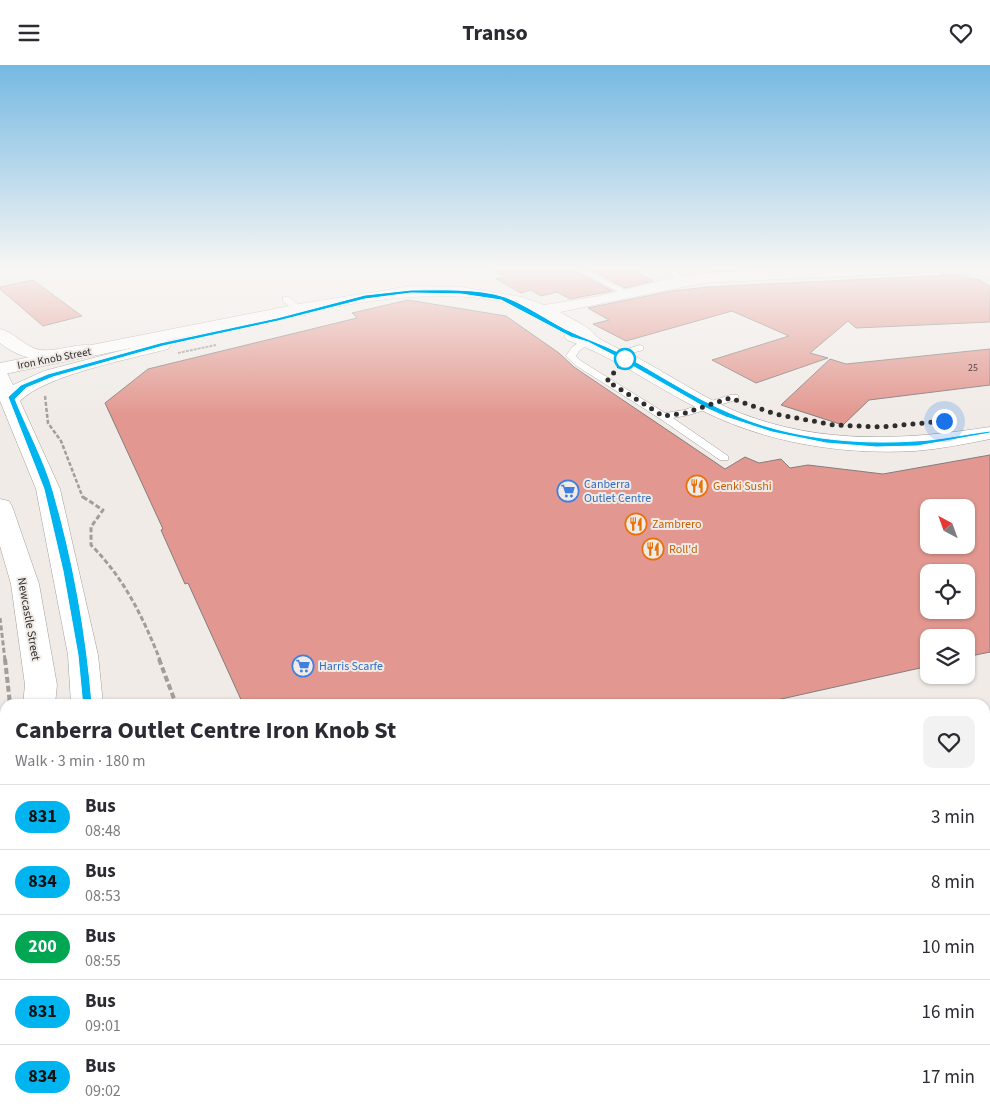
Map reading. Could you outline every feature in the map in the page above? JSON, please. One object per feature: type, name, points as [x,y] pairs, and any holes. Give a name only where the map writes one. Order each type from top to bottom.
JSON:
[{"type":"main road","name":"Iron Knob Street","points":[[2,381],[111,347],[254,316]]},
{"type":"main road","name":"Iron Knob Street","points":[[2,381],[23,387],[50,375],[166,350],[268,316]]},
{"type":"main road","name":"Iron Knob Street","points":[[546,316],[573,336],[590,340],[708,406],[729,416],[775,430],[854,443],[917,443],[990,433]]},
{"type":"main road","points":[[0,334],[28,354],[50,355],[111,347]]},
{"type":"main road","points":[[2,381],[48,489],[67,571],[83,655],[87,699]]},
{"type":"main road","name":"Newcastle Street","points":[[0,507],[26,585],[41,685],[40,699]]},
{"type":"lane","points":[[590,340],[575,349],[572,356],[578,363],[663,416],[724,458]]},
{"type":"lane","points":[[617,354],[640,347]]},
{"type":"lane","points":[[663,416],[708,406],[734,397]]},
{"type":"path","points":[[166,350],[224,343]]},
{"type":"path","points":[[44,394],[48,423],[60,441],[83,498],[103,510],[91,527],[91,545],[101,554],[130,593],[149,632],[174,699]]},
{"type":"path","points":[[0,619],[9,699]]},
{"type":"building","points":[[32,316],[81,316],[43,326]]},
{"type":"building","name":"Canberra Outlet Centre","points":[[355,316],[506,316],[559,353],[574,367],[725,469],[745,457],[759,463],[781,459],[790,468],[808,465],[883,474],[990,455],[990,652],[975,655],[975,629],[920,629],[920,668],[781,699],[241,699],[188,583],[185,584],[161,530],[163,529],[105,403],[148,369],[357,318]]},
{"type":"building","points":[[602,316],[714,316],[626,341],[593,324],[609,320]]},
{"type":"building","points":[[744,316],[990,316],[990,322],[856,328],[848,321],[810,353],[828,358],[756,383],[712,360],[789,336]]},
{"type":"building","points":[[990,349],[990,385],[869,400],[843,425],[781,405],[830,359],[846,364]]},
{"type":"bus line","name":"831","points":[[87,699],[83,655],[67,571],[48,489],[11,399],[23,387],[50,375],[162,345],[292,316]]},
{"type":"bus line","name":"831","points":[[538,316],[573,336],[590,340],[617,354],[708,406],[729,416],[775,430],[826,440],[876,445],[917,443],[990,433]]},
{"type":"place","name":"Genki Sushi","points":[[697,486]]},
{"type":"place","name":"Canberra Outlet Centre","points":[[568,491]]},
{"type":"place","name":"Zambrero","points":[[636,524]]},
{"type":"place","name":"Roll'd","points":[[653,549]]},
{"type":"place","name":"Harris Scarfe","points":[[303,666]]},
{"type":"route","points":[[625,359],[607,381],[663,416],[685,413],[730,398],[761,410],[794,419],[834,425],[882,427],[944,421]]}]
